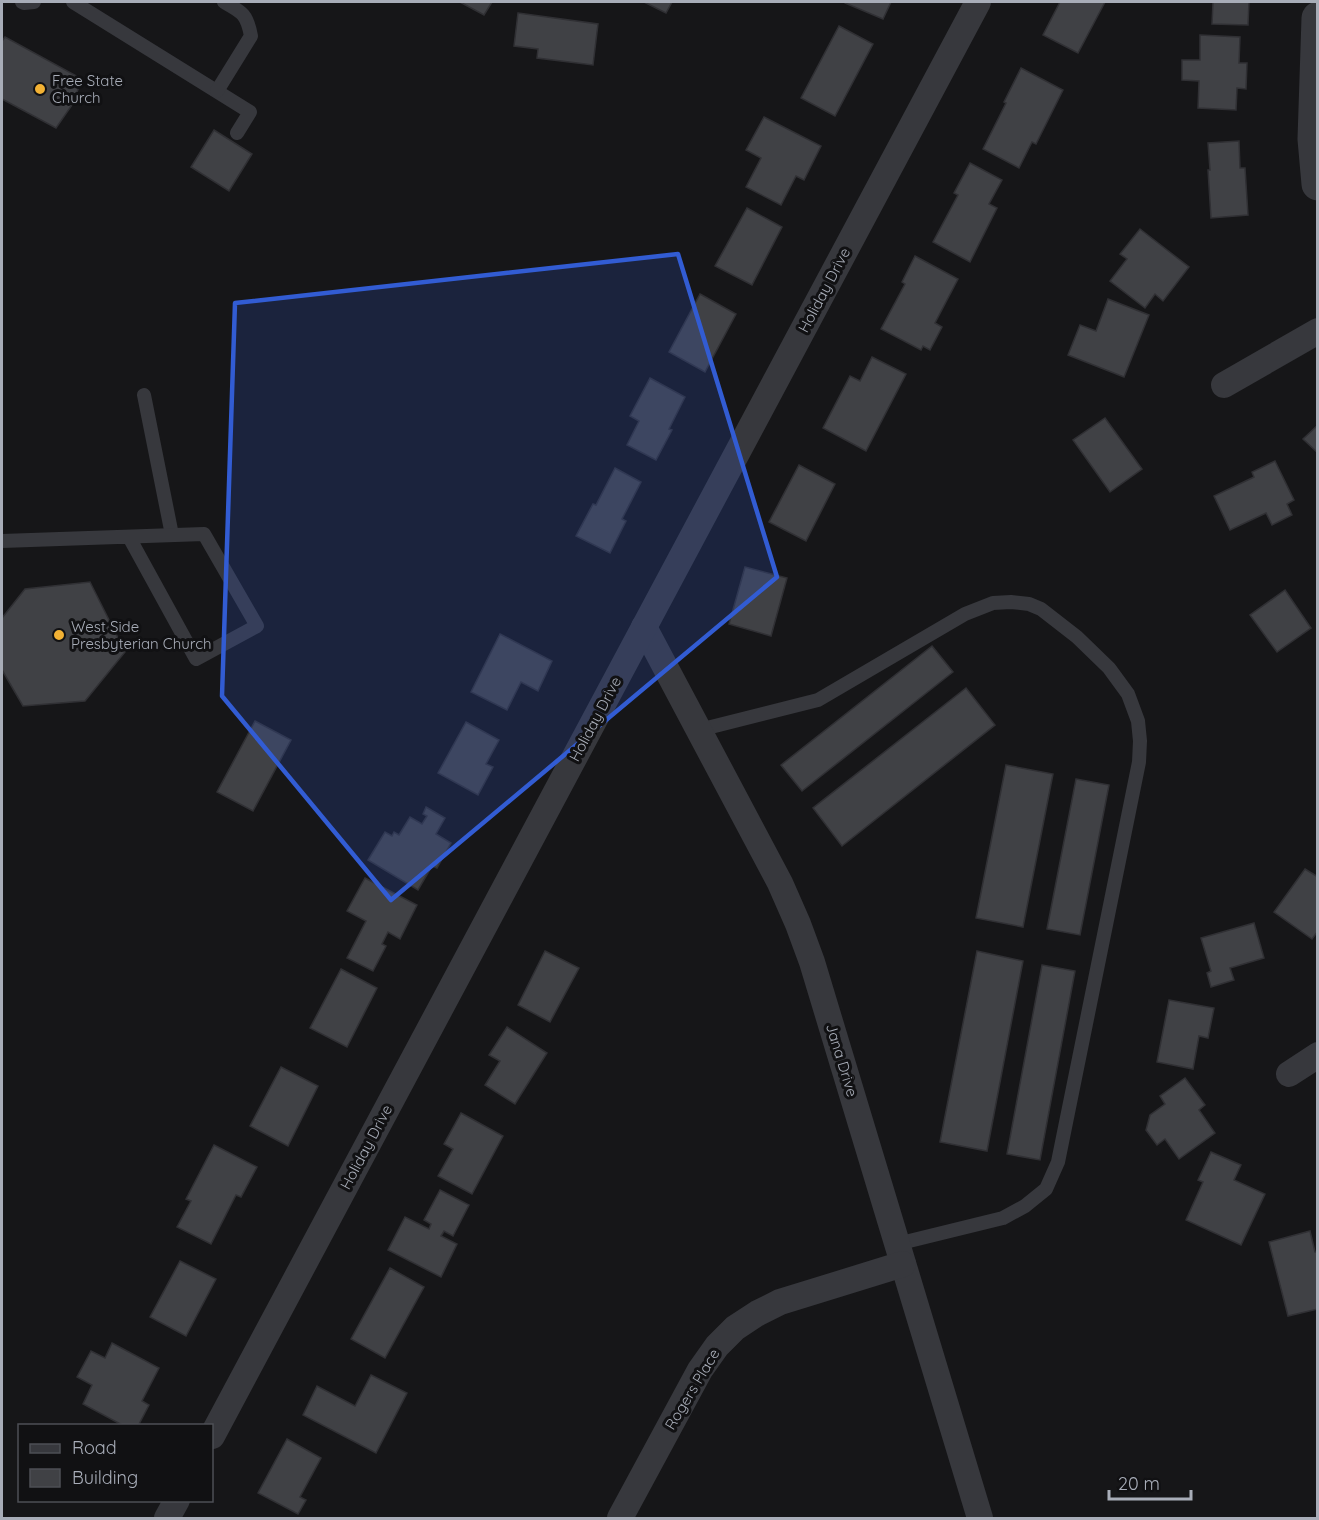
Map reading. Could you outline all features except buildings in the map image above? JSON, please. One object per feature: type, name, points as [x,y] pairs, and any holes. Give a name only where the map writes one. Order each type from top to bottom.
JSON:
[{"type":"street","name":"Holiday Drive","points":[[213,1434],[978,2]]},
{"type":"street","points":[[1317,18],[1314,139],[1317,184]]},
{"type":"street","points":[[1224,385],[1317,332]]},
{"type":"street","name":"Jana Drive","points":[[644,627],[780,883],[798,924],[812,962],[980,1518]]},
{"type":"street","points":[[1289,1074],[1317,1055]]},
{"type":"street","name":"Rogers Place","points":[[620,1518],[700,1370],[717,1346],[735,1328],[780,1302],[900,1254]]},
{"type":"street","points":[[167,1518],[176,1502]]},
{"type":"lane","points":[[22,2],[34,2]]},
{"type":"lane","points":[[72,2],[250,112],[237,133]]},
{"type":"lane","points":[[216,91],[251,36],[249,22],[241,12],[224,2]]},
{"type":"lane","points":[[144,395],[172,535]]},
{"type":"lane","points":[[2,541],[204,534],[257,627],[196,659],[129,537]]},
{"type":"lane","points":[[699,730],[818,700],[965,614],[993,603],[1029,604],[1041,609],[1077,637],[1109,668],[1128,694],[1138,721],[1139,762],[1058,1162],[1046,1189],[1025,1206],[1003,1218],[900,1254]]},
{"type":"highlighted area","points":[[678,254],[777,577],[391,900],[222,696],[235,303]]},
{"type":"place","name":"Free State Church","points":[[40,89]]},
{"type":"place","name":"West Side Presbyterian Church","points":[[59,635]]}]
